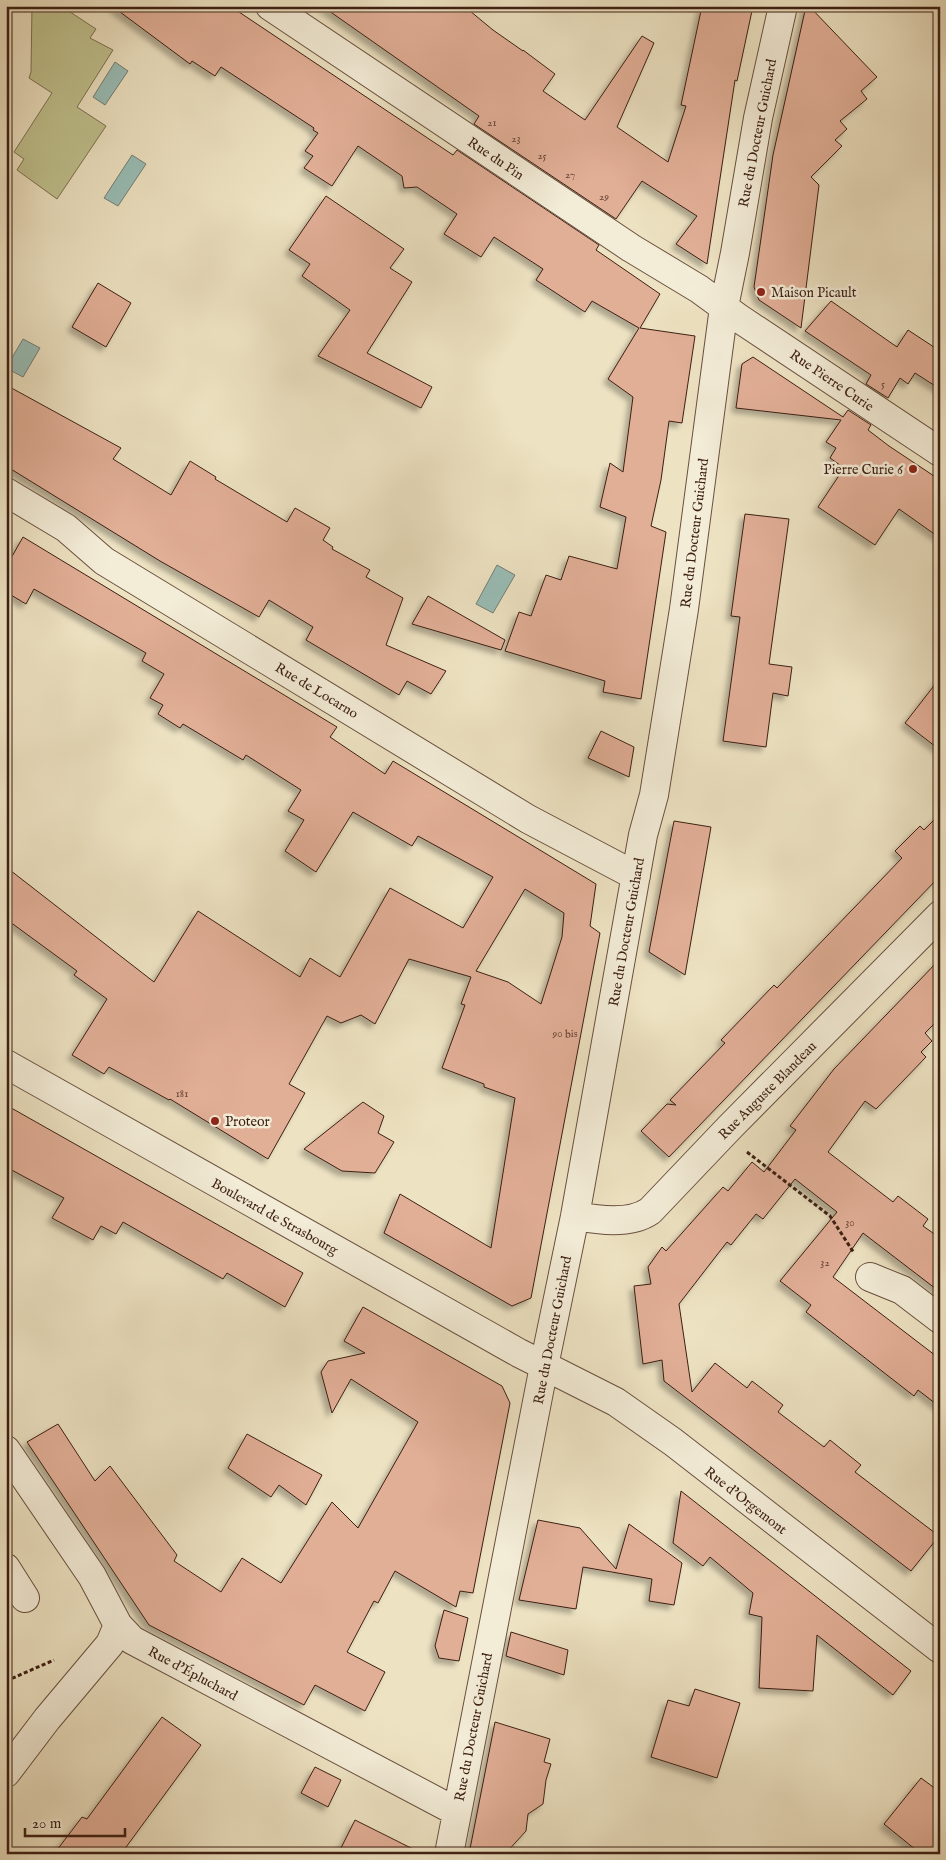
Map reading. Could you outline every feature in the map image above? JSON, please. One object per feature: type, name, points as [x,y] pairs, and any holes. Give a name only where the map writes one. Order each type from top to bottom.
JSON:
[{"type":"street","name":"Rue du Pin","points":[[270,6],[631,248],[724,306]]},
{"type":"street","name":"Rue du Docteur Guichard","points":[[449,1854],[575,1216],[643,835],[654,795],[684,609],[724,306],[758,118],[783,6]]},
{"type":"street","name":"Rue Pierre Curie","points":[[724,306],[740,319],[940,452]]},
{"type":"street","name":"Rue de Locarno","points":[[6,492],[66,528],[104,561],[528,819],[636,876]]},
{"type":"street","name":"Rue Auguste Blandeau","points":[[575,1216],[636,1219],[644,1216],[656,1206],[730,1127],[938,921]]},
{"type":"street","name":"Boulevard de Strasbourg","points":[[6,1064],[544,1366]]},
{"type":"street","points":[[870,1277],[902,1290],[940,1319]]},
{"type":"street","name":"Rue d'Orgemont","points":[[544,1366],[616,1402],[673,1442],[939,1647]]},
{"type":"street","name":"Rue d'Épluchard","points":[[6,1450],[92,1576],[118,1625],[132,1640],[457,1812]]},
{"type":"street","points":[[6,1568],[25,1598]]},
{"type":"street","points":[[6,1773],[47,1719],[110,1644],[118,1625]]},
{"type":"path","points":[[744,1150],[830,1216],[870,1277]]},
{"type":"path","points":[[6,1681],[55,1660]]},
{"type":"green space","points":[[32,6],[61,6],[96,29],[90,38],[113,50],[77,107],[106,126],[57,199],[17,170],[24,159],[14,152],[52,93],[29,78],[31,72]]},
{"type":"water","points":[[115,62],[128,71],[105,105],[93,97]]},
{"type":"water","points":[[132,155],[146,164],[118,206],[104,198]]},
{"type":"water","points":[[23,339],[40,348],[23,377],[6,368]]},
{"type":"water","points":[[497,565],[515,575],[493,613],[476,604]]},
{"type":"building","points":[[112,6],[230,6],[453,155],[457,150],[599,245],[596,250],[660,294],[640,328],[695,336],[682,423],[669,421],[661,480],[651,526],[666,532],[641,699],[603,692],[605,681],[505,651],[519,612],[531,616],[546,575],[561,580],[569,556],[617,569],[626,517],[600,507],[610,463],[623,472],[633,397],[608,379],[639,328],[592,301],[585,312],[536,280],[543,269],[494,237],[481,257],[444,234],[457,214],[417,187],[404,188],[402,176],[358,146],[332,186],[304,168],[313,156],[305,151],[318,133],[313,130],[314,128],[221,67],[215,76],[192,61],[190,64]]},
{"type":"building","points":[[322,6],[464,6],[493,30],[555,74],[543,91],[585,120],[642,36],[654,43],[617,127],[668,162],[686,106],[681,105],[702,6],[753,6],[737,81],[735,80],[707,264],[676,244],[697,216],[642,181],[616,219],[474,124],[479,116]]},
{"type":"building","points":[[806,6],[809,6],[877,77],[861,91],[867,99],[840,121],[847,129],[835,140],[842,146],[811,177],[819,185],[801,328],[759,300],[754,287],[773,155]]},
{"type":"building","points":[[326,196],[404,249],[390,268],[412,282],[367,353],[432,387],[421,408],[318,356],[350,310],[302,276],[310,264],[289,250]]},
{"type":"building","points":[[98,283],[131,303],[106,347],[72,327]]},
{"type":"building","points":[[831,301],[897,347],[908,330],[940,351],[940,389],[915,373],[908,384],[900,378],[888,398],[866,384],[871,375],[805,331]]},
{"type":"building","points":[[753,357],[843,417],[848,410],[871,425],[868,430],[940,480],[940,538],[899,509],[875,545],[818,507],[844,468],[830,458],[836,448],[826,442],[841,420],[736,408],[742,364]]},
{"type":"building","points":[[6,385],[121,448],[113,459],[171,495],[190,461],[216,477],[215,479],[287,522],[295,508],[330,528],[323,540],[333,547],[332,549],[370,570],[366,577],[403,598],[386,645],[446,671],[431,694],[407,681],[399,695],[306,640],[313,627],[269,600],[259,617],[160,561],[6,466]]},
{"type":"building","points":[[745,514],[789,519],[769,664],[792,667],[788,696],[773,693],[766,747],[723,741],[740,617],[731,616]]},
{"type":"building","points":[[23,537],[337,727],[330,737],[385,774],[393,761],[596,884],[590,926],[600,933],[531,1298],[512,1306],[384,1233],[400,1194],[491,1248],[515,1098],[484,1087],[484,1084],[442,1068],[465,1005],[461,1004],[471,977],[409,959],[375,1024],[361,1015],[341,1023],[327,1016],[289,1084],[305,1093],[268,1159],[170,1099],[109,1067],[104,1074],[72,1055],[107,999],[74,975],[77,971],[6,919],[6,867],[154,982],[198,911],[300,977],[310,958],[340,977],[390,888],[463,928],[493,877],[418,836],[412,846],[353,812],[316,872],[285,851],[304,820],[288,811],[301,790],[246,755],[243,760],[183,724],[180,728],[158,714],[163,705],[150,698],[164,674],[142,661],[146,653],[34,589],[26,604],[6,592],[6,567]],"holes":[[[525,889],[564,913],[562,937],[541,1004],[508,982],[476,971]]]},
{"type":"building","points":[[428,596],[505,640],[501,650],[412,624]]},
{"type":"building","points":[[940,678],[940,750],[905,723]]},
{"type":"building","points":[[601,731],[634,747],[629,777],[588,758]]},
{"type":"building","points":[[940,814],[940,876],[669,1157],[641,1131],[667,1104],[676,1105],[670,1100],[725,1043],[721,1040],[774,985],[777,988],[902,858],[895,851],[920,826],[924,830]]},
{"type":"building","points":[[674,821],[711,827],[685,975],[649,952]]},
{"type":"building","points":[[940,959],[940,1018],[925,1033],[932,1041],[921,1052],[926,1057],[876,1109],[865,1101],[828,1152],[893,1202],[898,1196],[928,1219],[923,1226],[940,1238],[940,1292],[863,1233],[833,1277],[940,1359],[940,1407],[918,1390],[914,1396],[806,1312],[811,1305],[780,1281],[837,1212],[795,1179],[763,1219],[756,1214],[731,1245],[727,1242],[679,1304],[692,1392],[715,1363],[747,1388],[752,1381],[783,1405],[778,1412],[824,1447],[830,1440],[861,1465],[855,1472],[939,1536],[911,1571],[664,1381],[662,1360],[643,1364],[634,1286],[651,1284],[648,1267],[662,1247],[666,1251],[723,1187],[728,1191],[752,1162],[764,1172],[796,1130],[790,1126],[834,1069]]},
{"type":"building","points":[[363,1102],[384,1116],[378,1133],[394,1142],[375,1173],[342,1171],[304,1149]]},
{"type":"building","points":[[6,1105],[303,1273],[285,1307],[227,1273],[223,1279],[123,1222],[116,1234],[101,1226],[93,1240],[52,1218],[64,1198],[6,1167]]},
{"type":"building","points":[[363,1307],[502,1386],[510,1403],[473,1593],[460,1591],[456,1607],[395,1571],[378,1603],[374,1601],[347,1652],[385,1672],[365,1711],[315,1685],[304,1705],[149,1625],[27,1442],[58,1424],[95,1481],[110,1466],[177,1555],[174,1561],[221,1592],[242,1558],[281,1583],[332,1502],[358,1528],[418,1422],[351,1379],[332,1413],[321,1372],[328,1361],[365,1353],[344,1341]]},
{"type":"building","points":[[247,1434],[322,1475],[306,1505],[279,1485],[271,1497],[228,1468]]},
{"type":"building","points":[[681,1491],[911,1671],[893,1695],[817,1635],[813,1691],[759,1688],[762,1617],[749,1614],[753,1593],[710,1557],[703,1566],[673,1543]]},
{"type":"building","points":[[538,1520],[580,1528],[616,1569],[629,1524],[682,1563],[674,1605],[649,1601],[652,1579],[583,1567],[576,1609],[519,1600]]},
{"type":"building","points":[[444,1610],[468,1618],[459,1661],[439,1658],[435,1646]]},
{"type":"building","points":[[511,1632],[568,1650],[564,1675],[506,1656]]},
{"type":"building","points":[[695,1689],[740,1703],[717,1778],[651,1757],[668,1700],[689,1706]]},
{"type":"building","points":[[162,1717],[201,1745],[121,1854],[54,1854],[82,1817],[87,1819]]},
{"type":"building","points":[[495,1722],[550,1739],[544,1762],[551,1764],[546,1780],[543,1804],[528,1814],[526,1831],[505,1854],[469,1854]]},
{"type":"building","points":[[315,1767],[341,1780],[328,1807],[301,1793]]},
{"type":"building","points":[[921,1778],[940,1792],[940,1854],[921,1854],[884,1824]]},
{"type":"building","points":[[355,1820],[423,1854],[338,1854]]},
{"type":"place","name":"Maison Picault","points":[[761,292]]},
{"type":"place","name":"Pierre Curie 6","points":[[913,469]]},
{"type":"place","name":"Proteor","points":[[215,1121]]}]
